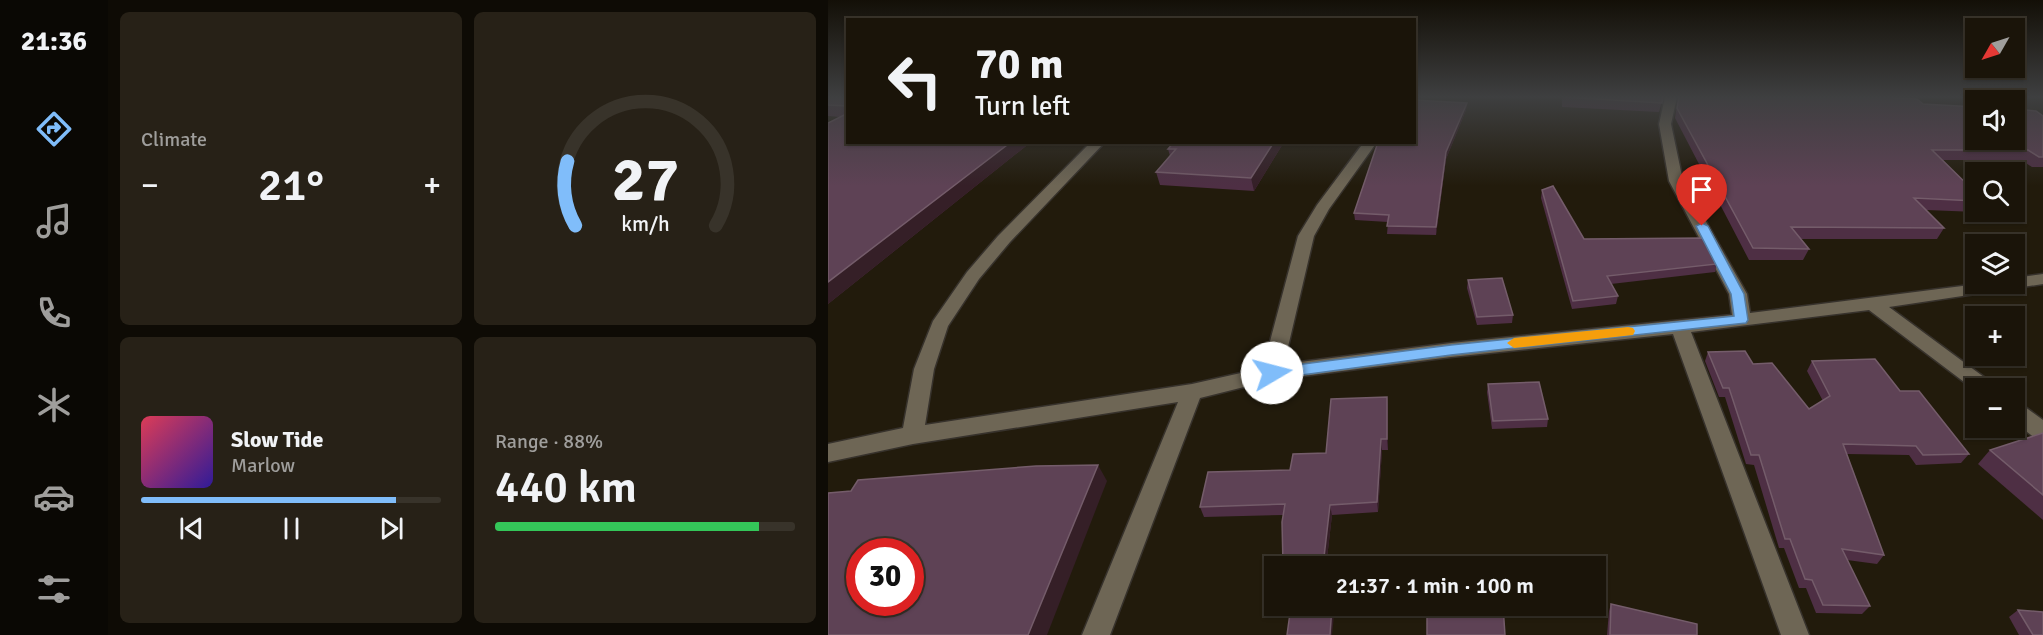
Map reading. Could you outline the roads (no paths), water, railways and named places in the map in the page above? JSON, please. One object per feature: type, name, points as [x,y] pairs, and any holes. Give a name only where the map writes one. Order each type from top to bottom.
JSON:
[{"type":"street","points":[[1666,127],[1676,181],[1738,294],[1742,320]]},
{"type":"street","points":[[913,435],[924,369],[939,325],[1004,239],[1098,144]]},
{"type":"street","points":[[1272,373],[1306,236],[1322,208],[1370,144]]},
{"type":"street","points":[[2025,281],[2043,279]]},
{"type":"street","points":[[828,453],[913,435],[1192,392],[1272,373],[1451,350],[1742,320],[1965,290]]},
{"type":"street","points":[[1873,304],[1972,378]]},
{"type":"street","points":[[1680,327],[1795,635]]},
{"type":"street","points":[[1096,635],[1192,392]]},
{"type":"street","points":[[2025,419],[2043,432]]}]
